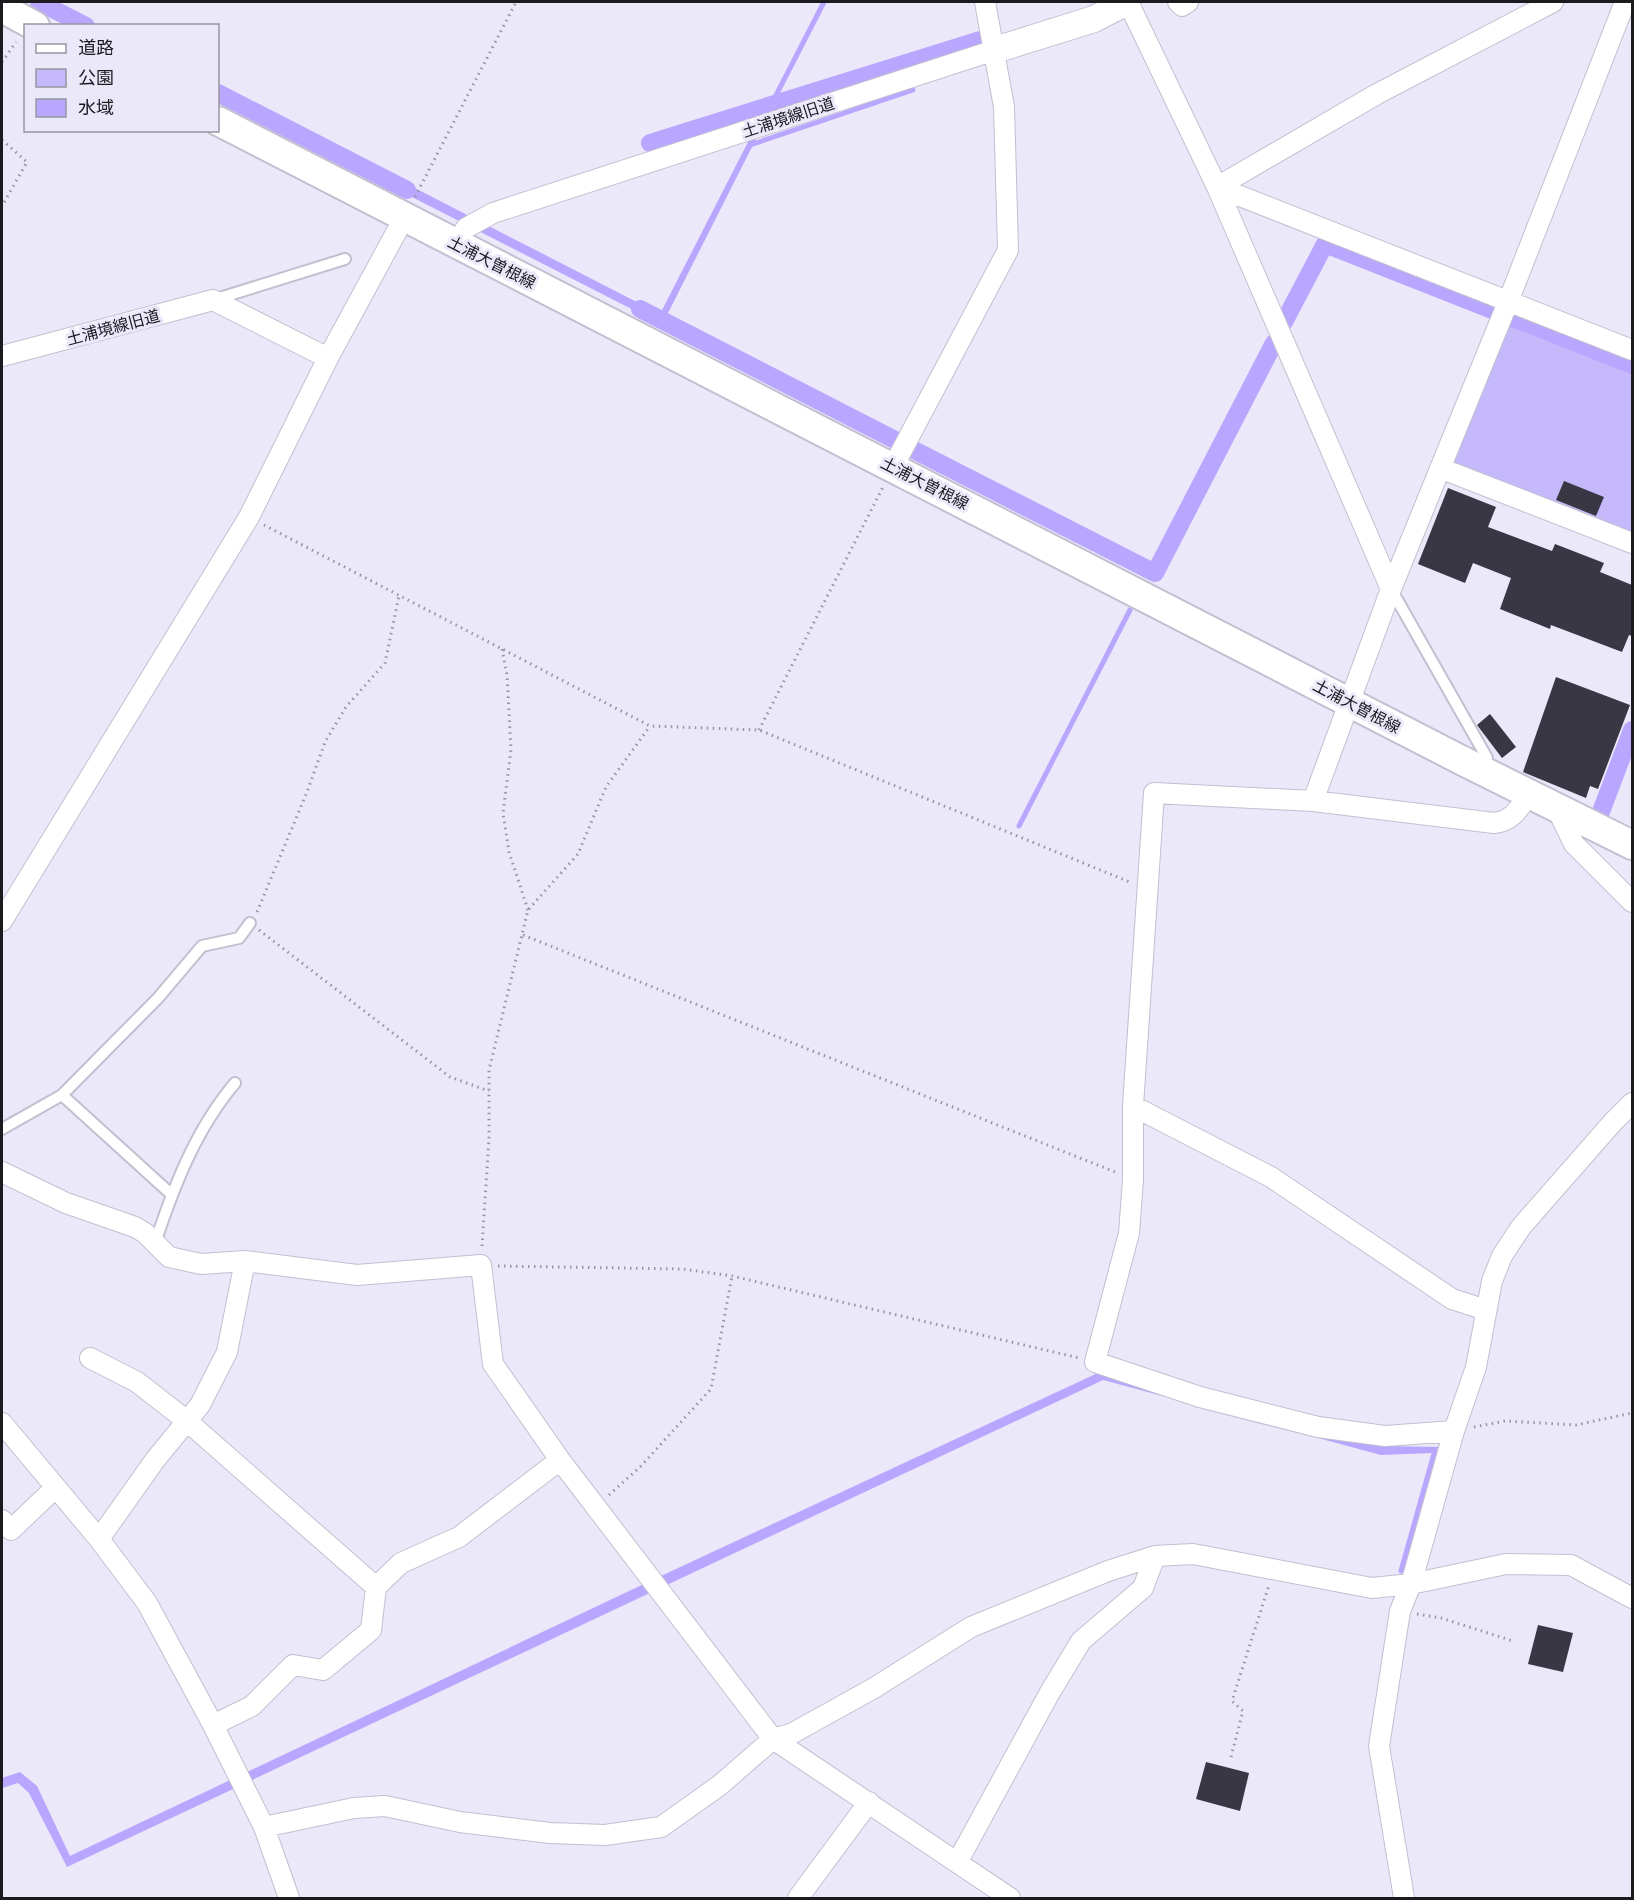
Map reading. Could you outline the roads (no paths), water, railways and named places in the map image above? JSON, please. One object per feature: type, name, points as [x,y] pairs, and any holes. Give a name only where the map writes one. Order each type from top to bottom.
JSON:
[{"type":"main road","points":[[2,8],[24,28]]},
{"type":"main road","name":"土浦大曽根線","points":[[219,122],[1632,845]]},
{"type":"street","points":[[893,467],[1008,250],[1004,107],[985,2]]},
{"type":"street","points":[[1128,2],[1217,187],[1391,589]]},
{"type":"street","name":"土浦境線旧道","points":[[456,244],[466,228],[493,213],[1094,19],[1128,2]]},
{"type":"street","points":[[1178,2],[1182,6],[1188,2]]},
{"type":"street","points":[[1217,187],[1377,94],[1553,2]]},
{"type":"street","points":[[1313,801],[1391,589],[1508,302],[1625,2]]},
{"type":"street","points":[[1217,187],[1632,350]]},
{"type":"street","points":[[2,921],[249,517],[328,358],[404,218]]},
{"type":"street","points":[[218,302],[328,358]]},
{"type":"street","name":"土浦境線旧道","points":[[2,356],[218,302]]},
{"type":"street","points":[[1440,468],[1632,543]]},
{"type":"street","points":[[1454,1431],[1385,1436],[1318,1427],[1200,1397],[1095,1362],[1129,1233],[1133,1180],[1133,1106],[1154,793],[1313,801],[1494,823],[1505,822],[1512,817],[1530,794]]},
{"type":"street","points":[[1556,807],[1574,844],[1632,902]]},
{"type":"street","points":[[1404,1899],[1379,1746],[1400,1611],[1411,1584],[1454,1431],[1476,1367],[1492,1281],[1502,1256],[1521,1227],[1612,1122],[1632,1103]]},
{"type":"street","points":[[1133,1106],[1271,1177],[1452,1299],[1486,1310]]},
{"type":"street","points":[[2,1172],[7,1177],[66,1203],[135,1227],[169,1257],[201,1264],[245,1262],[357,1275],[481,1266],[493,1365],[560,1460],[773,1739],[958,1861],[1010,1899]]},
{"type":"street","points":[[99,1539],[155,1460],[200,1406],[227,1352],[245,1262]]},
{"type":"street","points":[[90,1358],[137,1382],[187,1421],[376,1587]]},
{"type":"street","points":[[2,1423],[99,1539],[147,1603],[213,1725],[264,1827],[289,1899]]},
{"type":"street","points":[[213,1725],[252,1706],[293,1665],[323,1670],[371,1630],[376,1587],[401,1563],[459,1537],[560,1460]]},
{"type":"street","points":[[2,1520],[11,1530],[56,1488]]},
{"type":"street","points":[[264,1827],[354,1808],[385,1806],[460,1822],[550,1833],[605,1835],[662,1827],[720,1785],[773,1739],[791,1734],[864,1694],[971,1627],[1108,1571],[1155,1556],[1192,1554],[1372,1588],[1411,1584],[1506,1564],[1571,1565],[1632,1598]]},
{"type":"street","points":[[958,1861],[1081,1641],[1143,1588],[1155,1556]]},
{"type":"street","points":[[798,1899],[869,1802]]},
{"type":"lane","points":[[218,302],[345,259]]},
{"type":"lane","points":[[1391,589],[1487,758]]},
{"type":"lane","points":[[2,1129],[62,1095],[158,998],[202,946],[239,938],[250,923]]},
{"type":"lane","points":[[155,1243],[171,1194],[212,1110],[235,1083]]},
{"type":"lane","points":[[62,1095],[171,1194]]},
{"type":"water","points":[[776,102],[666,317],[659,323],[404,193],[409,185],[660,314],[768,103]]},
{"type":"water","points":[[1102,1371],[1279,1421],[1383,1446],[1439,1447],[1432,1453],[1381,1455],[1103,1380],[67,1867],[29,1793],[18,1783],[2,1788],[2,1778],[20,1772],[37,1786],[70,1856],[648,1582]]},
{"type":"waterway","points":[[39,2],[82,24]]},
{"type":"waterway","points":[[770,107],[824,2]]},
{"type":"waterway","points":[[650,143],[980,40]]},
{"type":"waterway","points":[[750,145],[913,90]]},
{"type":"waterway","points":[[219,94],[407,190]]},
{"type":"waterway","points":[[1284,322],[1325,244],[1632,365]]},
{"type":"waterway","points":[[640,309],[897,441]]},
{"type":"waterway","points":[[910,448],[1155,573],[1274,343]]},
{"type":"waterway","points":[[1019,826],[1130,610]]},
{"type":"waterway","points":[[1599,817],[1632,730]]},
{"type":"waterway","points":[[1401,1571],[1435,1450],[1428,1450]]}]
